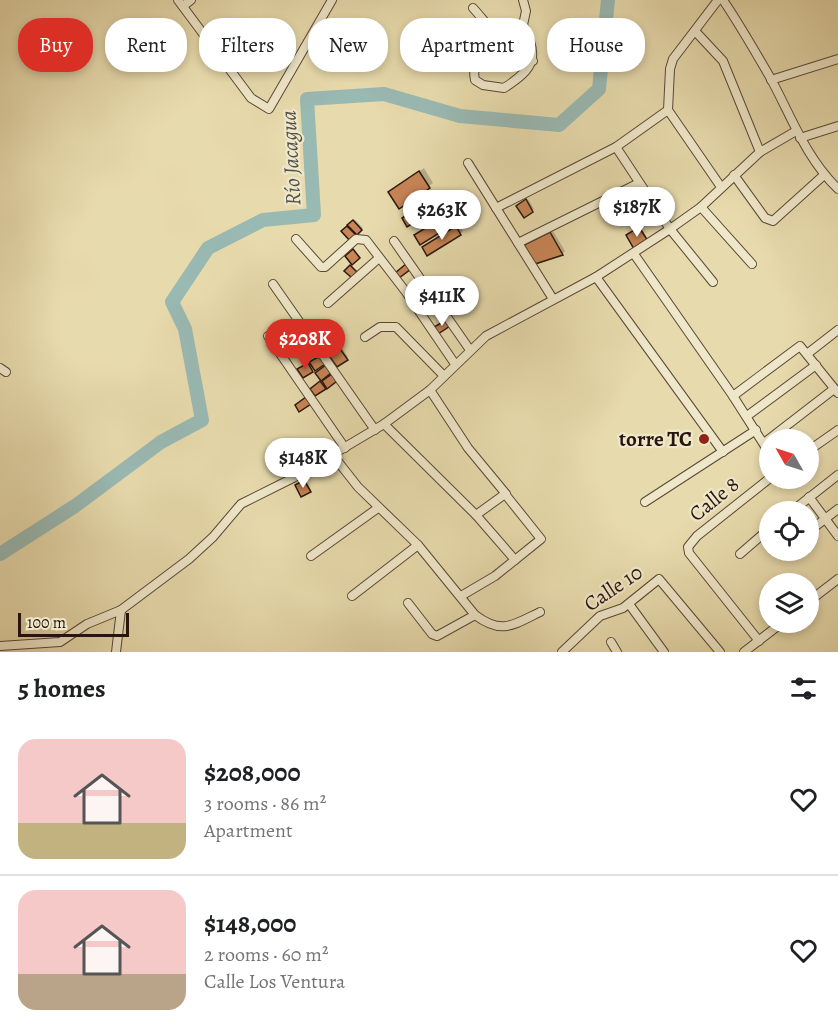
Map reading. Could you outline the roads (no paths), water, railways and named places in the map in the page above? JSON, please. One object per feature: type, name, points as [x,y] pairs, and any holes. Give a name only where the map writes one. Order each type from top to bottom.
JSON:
[{"type":"street","points":[[192,0],[181,3],[251,98],[269,109],[332,0]]},
{"type":"street","points":[[523,0],[526,11],[524,18]]},
{"type":"street","points":[[718,0],[670,66],[669,111],[721,187]]},
{"type":"street","points":[[723,0],[771,80],[798,134],[824,175],[838,189]]},
{"type":"street","points":[[473,8],[482,18]]},
{"type":"street","points":[[695,31],[723,61],[760,152]]},
{"type":"street","points":[[771,80],[838,59]]},
{"type":"street","points":[[475,72],[475,80],[483,85],[504,88],[524,72]]},
{"type":"street","points":[[496,208],[616,147],[669,111]]},
{"type":"street","points":[[0,645],[60,642],[87,624],[121,610],[189,559],[213,537],[241,504],[345,448],[384,424],[430,390],[470,350],[497,329],[596,277],[633,254],[700,207],[760,152],[798,134],[838,126]]},
{"type":"street","points":[[616,147],[670,229],[713,282]]},
{"type":"street","points":[[468,163],[553,299]]},
{"type":"street","points":[[734,175],[765,218],[773,221],[824,175]]},
{"type":"street","points":[[518,243],[639,183]]},
{"type":"street","points":[[700,207],[752,264]]},
{"type":"street","points":[[296,239],[321,267],[325,267],[359,238],[366,240],[455,364]]},
{"type":"street","points":[[394,241],[470,350]]},
{"type":"street","points":[[633,254],[759,435]]},
{"type":"street","points":[[328,303],[379,258]]},
{"type":"street","points":[[596,277],[723,452]]},
{"type":"street","points":[[273,284],[375,430]]},
{"type":"street","points":[[365,337],[380,327],[396,327],[444,376]]},
{"type":"street","points":[[807,354],[838,330]]},
{"type":"street","points":[[268,336],[345,448]]},
{"type":"street","points":[[733,396],[796,348],[803,348],[836,391],[783,429]]},
{"type":"street","points":[[747,416],[816,365]]},
{"type":"street","points":[[430,390],[468,448],[541,538],[488,581],[461,596]]},
{"type":"street","points":[[384,424],[476,515],[515,560]]},
{"type":"street","points":[[645,502],[756,430]]},
{"type":"street","points":[[819,443],[838,430]]},
{"type":"street","points":[[332,454],[378,508],[418,545],[475,615],[498,628],[511,626],[540,612]]},
{"type":"street","points":[[804,501],[838,475]]},
{"type":"street","name":"Calle 8","points":[[759,487],[689,544],[689,553],[759,641]]},
{"type":"street","points":[[476,515],[506,494]]},
{"type":"street","points":[[809,497],[838,536]]},
{"type":"street","points":[[311,556],[378,508]]},
{"type":"street","points":[[819,524],[838,509]]},
{"type":"street","points":[[740,554],[759,538]]},
{"type":"street","points":[[352,596],[418,545]]},
{"type":"street","name":"Calle 10","points":[[562,652],[600,616],[628,604],[659,579],[720,652]]},
{"type":"street","points":[[819,594],[838,579]]},
{"type":"street","points":[[408,603],[432,634],[437,636],[475,615]]},
{"type":"street","points":[[628,604],[664,652]]},
{"type":"street","points":[[116,652],[121,610]]},
{"type":"street","points":[[744,652],[769,633]]},
{"type":"street","points":[[611,642],[617,652]]},
{"type":"waterway","name":"Río Jacagua","points":[[0,554],[75,506],[161,442],[202,420],[185,329],[172,302],[208,248],[263,220],[314,215],[307,99],[384,94],[460,116],[559,125],[599,89],[608,0]]},
{"type":"place","name":"torre TC","points":[[704,439]]}]
